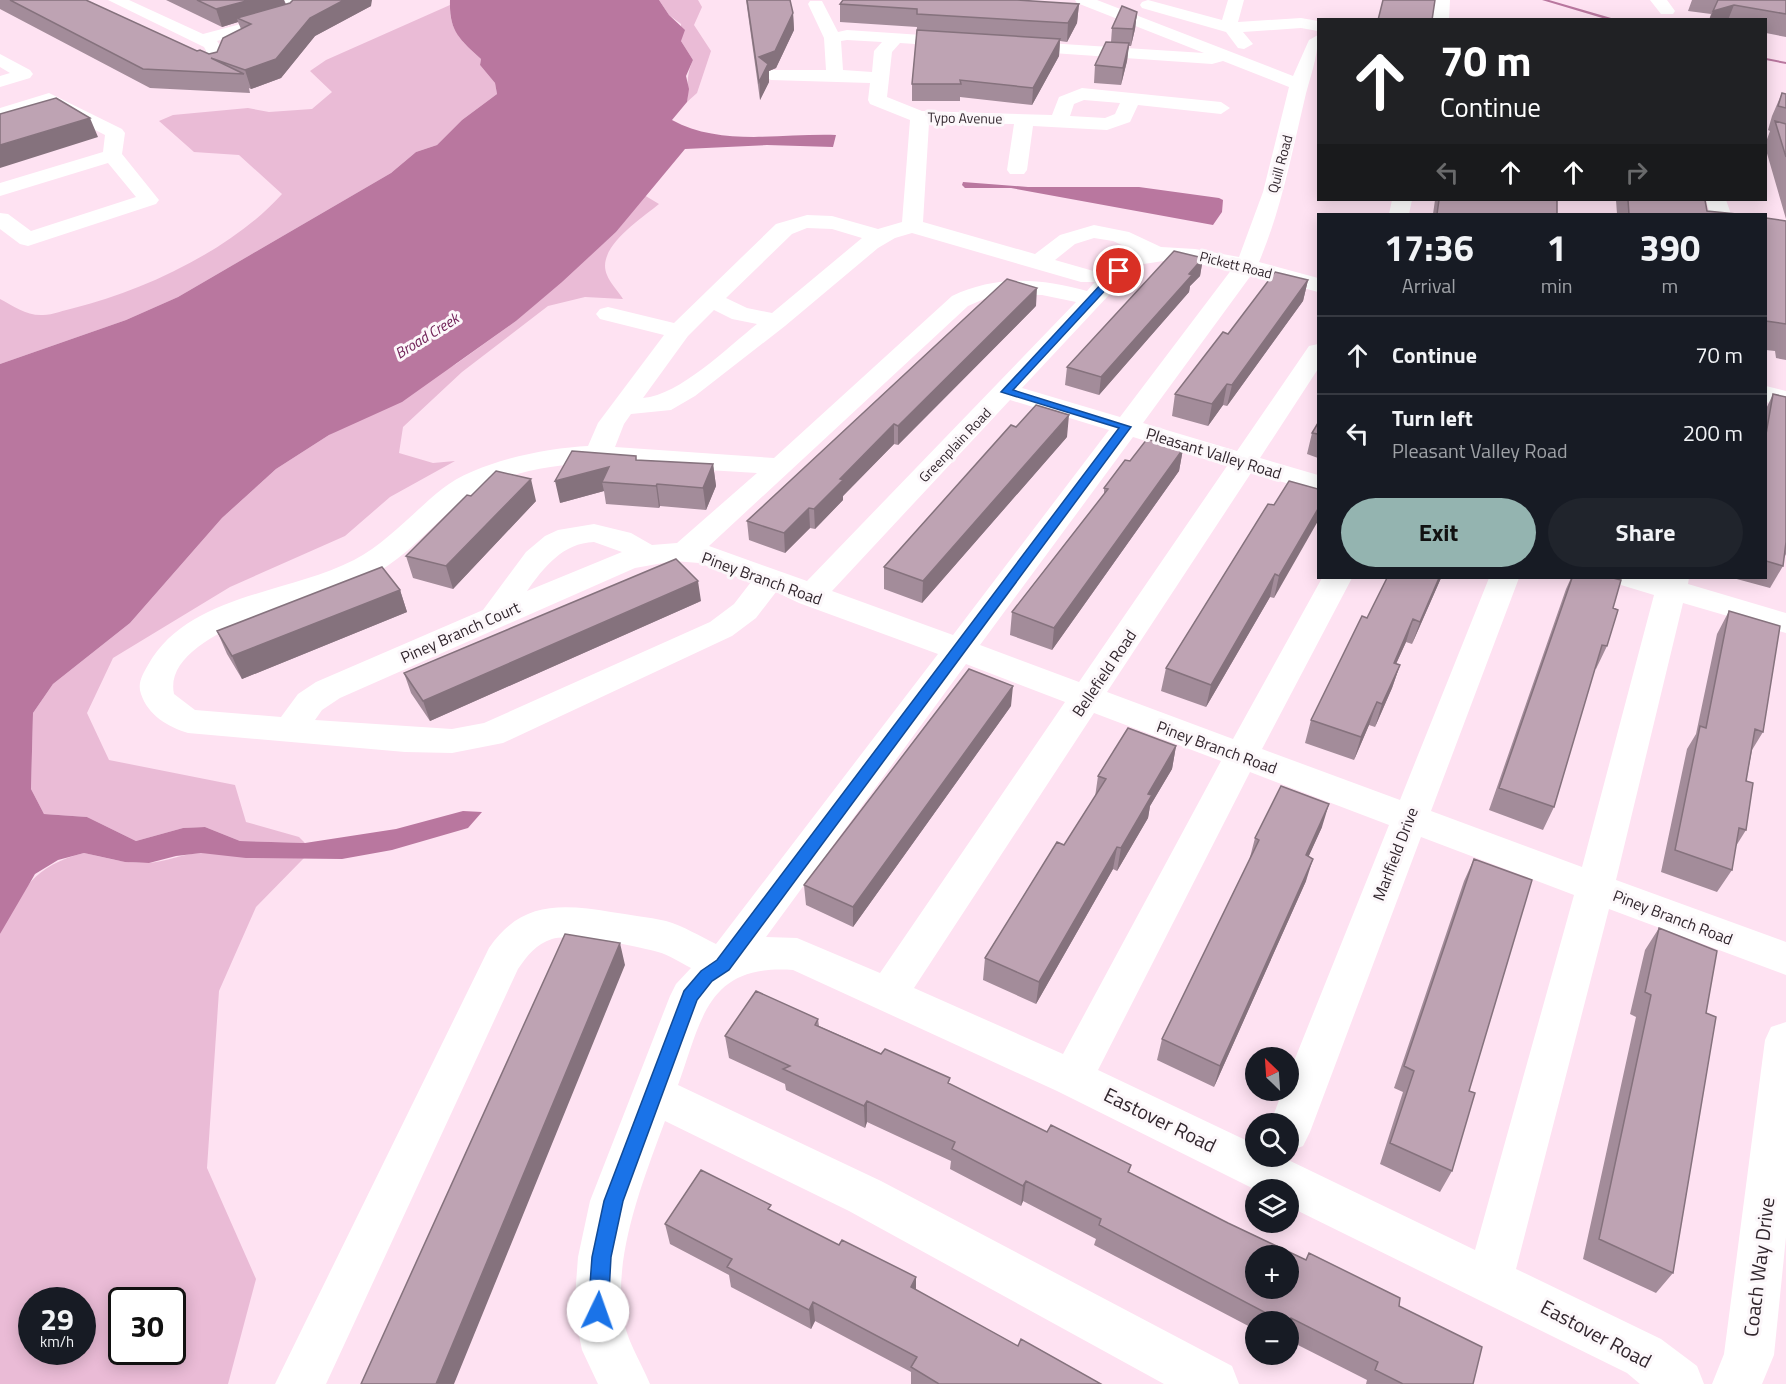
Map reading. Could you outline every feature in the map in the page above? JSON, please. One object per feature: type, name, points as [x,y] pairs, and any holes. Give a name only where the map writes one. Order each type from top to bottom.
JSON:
[{"type":"street","points":[[116,0],[201,40],[215,49],[218,56],[215,66]]},
{"type":"street","points":[[201,40],[288,16],[298,8],[298,5],[290,0]]},
{"type":"street","points":[[1140,0],[1138,3],[1230,28],[1300,23],[1317,26]]},
{"type":"street","points":[[1236,0],[1229,14],[1230,28],[1243,44],[1262,48]]},
{"type":"street","points":[[1441,18],[1442,0]]},
{"type":"street","points":[[816,4],[832,38],[835,75]]},
{"type":"street","points":[[1078,4],[1100,7],[1298,84]]},
{"type":"street","points":[[1300,23],[1314,8]]},
{"type":"street","points":[[832,38],[847,35],[981,43]]},
{"type":"street","name":"Typo Avenue","points":[[896,38],[883,51],[877,100],[920,117],[1107,124],[1123,118],[1131,99]]},
{"type":"street","name":"Quill Road","points":[[723,965],[1245,267],[1258,238],[1280,170],[1305,58],[1317,41]]},
{"type":"street","points":[[1004,45],[1212,58],[1224,55]]},
{"type":"street","points":[[0,59],[24,74],[0,82]]},
{"type":"street","points":[[771,75],[880,78]]},
{"type":"street","points":[[1059,122],[1066,101],[1082,94],[1221,108]]},
{"type":"street","points":[[0,114],[49,99],[115,133],[112,155],[149,200],[28,239],[0,219]]},
{"type":"street","points":[[912,226],[920,117]]},
{"type":"street","points":[[1017,170],[1024,120]]},
{"type":"street","points":[[0,190],[112,155]]},
{"type":"street","points":[[599,453],[611,423],[679,331],[710,298],[784,229],[797,221],[823,221],[880,237]]},
{"type":"street","points":[[623,407],[662,404],[686,391],[880,237],[912,226],[1040,262],[1100,291]]},
{"type":"street","points":[[1040,262],[1054,247],[1069,238],[1099,230],[1116,233],[1153,251]]},
{"type":"street","name":"Pickett Road","points":[[1153,251],[1185,252],[1317,285]]},
{"type":"street","name":"Greenplain Road","points":[[810,596],[1129,260],[1153,251]]},
{"type":"street","points":[[686,551],[781,467],[960,301],[969,296],[1026,287],[1062,291],[1100,291]]},
{"type":"street","points":[[710,298],[740,314],[777,321]]},
{"type":"street","points":[[608,314],[679,331]]},
{"type":"street","name":"Bellefield Road","points":[[888,994],[1317,352]]},
{"type":"street","name":"Pleasant Valley Road","points":[[1006,392],[1317,484]]},
{"type":"street","points":[[1767,394],[1786,399]]},
{"type":"street","points":[[769,580],[745,611],[721,629],[491,734],[452,741],[428,741],[188,721],[168,710],[158,697],[156,682],[161,668],[174,650],[194,635],[217,622],[356,571],[382,556],[462,487],[482,478],[548,460],[599,453],[781,467]]},
{"type":"street","points":[[495,617],[542,552],[564,539],[587,533],[610,533],[645,554]]},
{"type":"street","name":"Piney Branch Road","points":[[645,554],[686,551],[704,554],[810,596],[1786,959]]},
{"type":"street","name":"Piney Branch Court","points":[[290,730],[310,702],[328,690],[645,554]]},
{"type":"street","points":[[1072,1078],[1336,579]]},
{"type":"street","name":"Marlfield Drive","points":[[1295,1113],[1504,579]]},
{"type":"street","points":[[1640,579],[1672,583],[1786,623]]},
{"type":"street","points":[[1490,1280],[1595,888],[1672,583]]},
{"type":"street","points":[[300,1384],[503,960],[514,943],[528,932],[549,923],[570,921],[665,937],[723,965]]},
{"type":"street","name":"Eastover Road","points":[[723,965],[744,956],[770,951],[797,954],[1072,1078],[1245,1152]]},
{"type":"street","points":[[625,1384],[607,1350],[598,1311],[601,1257],[613,1201],[690,996],[706,976],[723,965]]},
{"type":"street","name":"Coach Way Drive","points":[[1737,1384],[1749,1355],[1786,1040]]},
{"type":"street","points":[[653,1094],[865,1196],[1214,1384]]},
{"type":"street","name":"Eastover Road","points":[[1280,1167],[1490,1280],[1644,1356],[1679,1384]]},
{"type":"shaded area","points":[[659,0],[698,0],[702,7],[694,25],[711,51],[697,93],[687,102],[688,76],[693,60],[681,41],[681,24],[669,15]]},
{"type":"shaded area","points":[[450,5],[452,22],[458,36],[481,59],[480,65],[495,83],[497,94],[462,120],[437,145],[416,152],[391,173],[178,297],[126,320],[0,364],[0,299],[26,312],[47,315],[129,291],[158,279],[214,249],[262,214],[282,194],[239,155],[194,152],[159,121],[173,115],[248,108],[269,112],[312,109],[332,92],[310,71],[326,60]]},
{"type":"shaded area","points":[[644,195],[659,204],[631,226],[613,245],[605,265],[608,278],[623,299],[585,297],[548,306],[462,372],[403,427],[399,453],[433,463],[455,461],[390,497],[345,536],[230,587],[113,658],[87,713],[109,760],[235,785],[246,822],[299,837],[305,843],[240,841],[205,827],[183,828],[136,841],[87,817],[44,814],[31,789],[33,713],[53,684],[130,623],[222,518],[276,469],[329,435],[456,364],[516,321],[616,232]]},
{"type":"shaded area","points":[[84,853],[140,863],[202,853],[304,858],[256,907],[219,991],[207,1168],[256,1279],[228,1384],[0,1384],[0,934],[23,892],[41,872],[52,865]]},
{"type":"water","name":"Broad Creek","points":[[450,0],[659,0],[669,15],[685,30],[681,41],[693,60],[686,76],[689,89],[687,102],[672,120],[691,128],[731,136],[836,135],[833,147],[767,145],[685,149],[616,232],[516,321],[402,402],[329,435],[276,469],[222,518],[130,623],[53,684],[33,713],[31,789],[44,814],[87,817],[136,841],[183,828],[205,827],[240,841],[305,843],[396,829],[463,811],[482,812],[468,828],[392,850],[342,859],[246,858],[201,853],[149,863],[125,862],[84,853],[58,860],[35,874],[0,934],[0,364],[126,320],[178,297],[391,173],[416,152],[437,145],[462,120],[497,94],[495,83],[480,65],[481,59],[457,34],[451,19]]},
{"type":"water","points":[[963,182],[1028,187],[1139,187],[1219,198],[1223,200],[1222,212],[1213,225],[1011,188],[965,188],[962,185]]},
{"type":"building","points":[[10,0],[86,0],[197,51],[209,54],[217,52],[223,38],[251,24],[237,18],[290,3],[293,0],[344,0],[310,18],[276,59],[245,70],[211,58],[244,74],[143,69]]},
{"type":"building","points":[[197,0],[250,0],[216,9]]},
{"type":"building","points":[[747,0],[790,0],[793,13],[775,51],[759,57],[768,64],[759,82]]},
{"type":"building","points":[[843,0],[1017,0],[1079,4],[1068,23],[917,14],[917,9],[840,4]]},
{"type":"building","points":[[1383,0],[1435,0],[1432,18],[1378,18]]},
{"type":"building","points":[[1718,0],[1786,0],[1786,14],[1734,5],[1713,11]]},
{"type":"building","points":[[1122,6],[1137,12],[1133,29],[1112,28]]},
{"type":"building","points":[[917,30],[1060,39],[1033,88],[960,80],[961,84],[912,84]]},
{"type":"building","points":[[1106,42],[1129,43],[1123,68],[1095,65]]},
{"type":"building","points":[[1782,93],[1786,94],[1786,108],[1778,106]]},
{"type":"building","points":[[56,98],[90,118],[0,145],[0,114]]},
{"type":"building","points":[[1775,121],[1786,124],[1786,157]]},
{"type":"building","points":[[1439,201],[1557,201],[1557,213],[1437,213]]},
{"type":"building","points":[[1628,201],[1705,201],[1707,211],[1727,213],[1629,213]]},
{"type":"building","points":[[1767,218],[1786,221],[1786,324],[1767,321]]},
{"type":"building","points":[[1174,251],[1203,258],[1189,274],[1192,275],[1101,377],[1067,367]]},
{"type":"building","points":[[1275,272],[1308,280],[1232,385],[1227,384],[1212,404],[1175,394],[1223,332],[1228,334]]},
{"type":"building","points":[[1007,279],[1037,288],[898,426],[894,424],[814,509],[809,508],[784,533],[747,521]]},
{"type":"building","points":[[1773,394],[1786,397],[1786,542],[1783,566],[1767,561],[1767,428]]},
{"type":"building","points":[[1036,405],[1069,415],[923,581],[884,567],[1011,425],[1016,427]]},
{"type":"building","points":[[1317,425],[1317,434],[1312,433]]},
{"type":"building","points":[[1147,439],[1183,449],[1054,628],[1012,612],[1108,489],[1104,488],[1125,460],[1130,461]]},
{"type":"building","points":[[572,451],[636,456],[636,460],[713,464],[703,488],[602,482],[609,467],[555,481]]},
{"type":"building","points":[[496,471],[531,479],[446,566],[406,556],[467,495],[471,496]]},
{"type":"building","points":[[1289,481],[1317,489],[1317,511],[1279,576],[1275,574],[1211,685],[1166,668],[1268,504],[1274,505]]},
{"type":"building","points":[[676,559],[698,581],[423,701],[404,673]]},
{"type":"building","points":[[382,567],[400,590],[232,656],[217,631]]},
{"type":"building","points":[[1386,579],[1439,579],[1420,622],[1413,619],[1394,663],[1400,665],[1382,704],[1377,702],[1361,737],[1311,720],[1362,616],[1367,618]]},
{"type":"building","points":[[1572,579],[1621,580],[1613,608],[1618,610],[1607,646],[1602,645],[1554,807],[1499,788]]},
{"type":"building","points":[[1729,611],[1780,626],[1763,732],[1755,729],[1746,781],[1753,783],[1746,830],[1739,828],[1732,870],[1675,850],[1700,726],[1706,728]]},
{"type":"building","points":[[969,669],[1013,686],[853,907],[804,885]]},
{"type":"building","points":[[1128,728],[1176,746],[1148,794],[1152,795],[1121,848],[1117,847],[1039,982],[985,958],[1057,842],[1064,845],[1106,779],[1098,776]]},
{"type":"building","points":[[1281,786],[1329,804],[1306,855],[1313,859],[1220,1066],[1162,1039],[1259,840],[1255,838]]},
{"type":"building","points":[[1474,859],[1532,880],[1469,1091],[1475,1093],[1452,1171],[1390,1143],[1414,1071],[1404,1066]]},
{"type":"building","points":[[1659,928],[1717,951],[1706,1013],[1716,1017],[1673,1273],[1599,1239],[1651,995],[1645,992]]},
{"type":"building","points":[[565,934],[620,943],[436,1384],[361,1384]]},
{"type":"building","points":[[756,991],[818,1019],[815,1025],[881,1054],[885,1049],[950,1078],[948,1083],[1047,1132],[1051,1125],[1131,1165],[1128,1172],[1245,1233],[1274,1245],[1245,1245],[1245,1299],[1299,1299],[1299,1257],[1306,1260],[1309,1253],[1400,1298],[1399,1306],[1482,1347],[1473,1384],[1403,1384],[1375,1370],[1378,1362],[1299,1322],[1299,1311],[1262,1311],[1099,1225],[1101,1219],[1026,1181],[1023,1186],[952,1149],[955,1142],[867,1101],[864,1106],[783,1069],[790,1066],[725,1036]]},
{"type":"building","points":[[701,1170],[771,1205],[768,1209],[839,1245],[842,1240],[916,1277],[911,1287],[1018,1346],[1021,1339],[1101,1384],[939,1384],[911,1367],[917,1357],[813,1302],[809,1310],[727,1267],[732,1259],[665,1224]]},
{"type":"waterway","points":[[1544,0],[1609,18]]},
{"type":"waterway","points":[[1767,59],[1786,63]]},
{"type":"route","points":[[598,1311],[601,1257],[613,1201],[690,996],[706,976],[723,965],[1126,427],[1006,392],[1119,271]]}]
